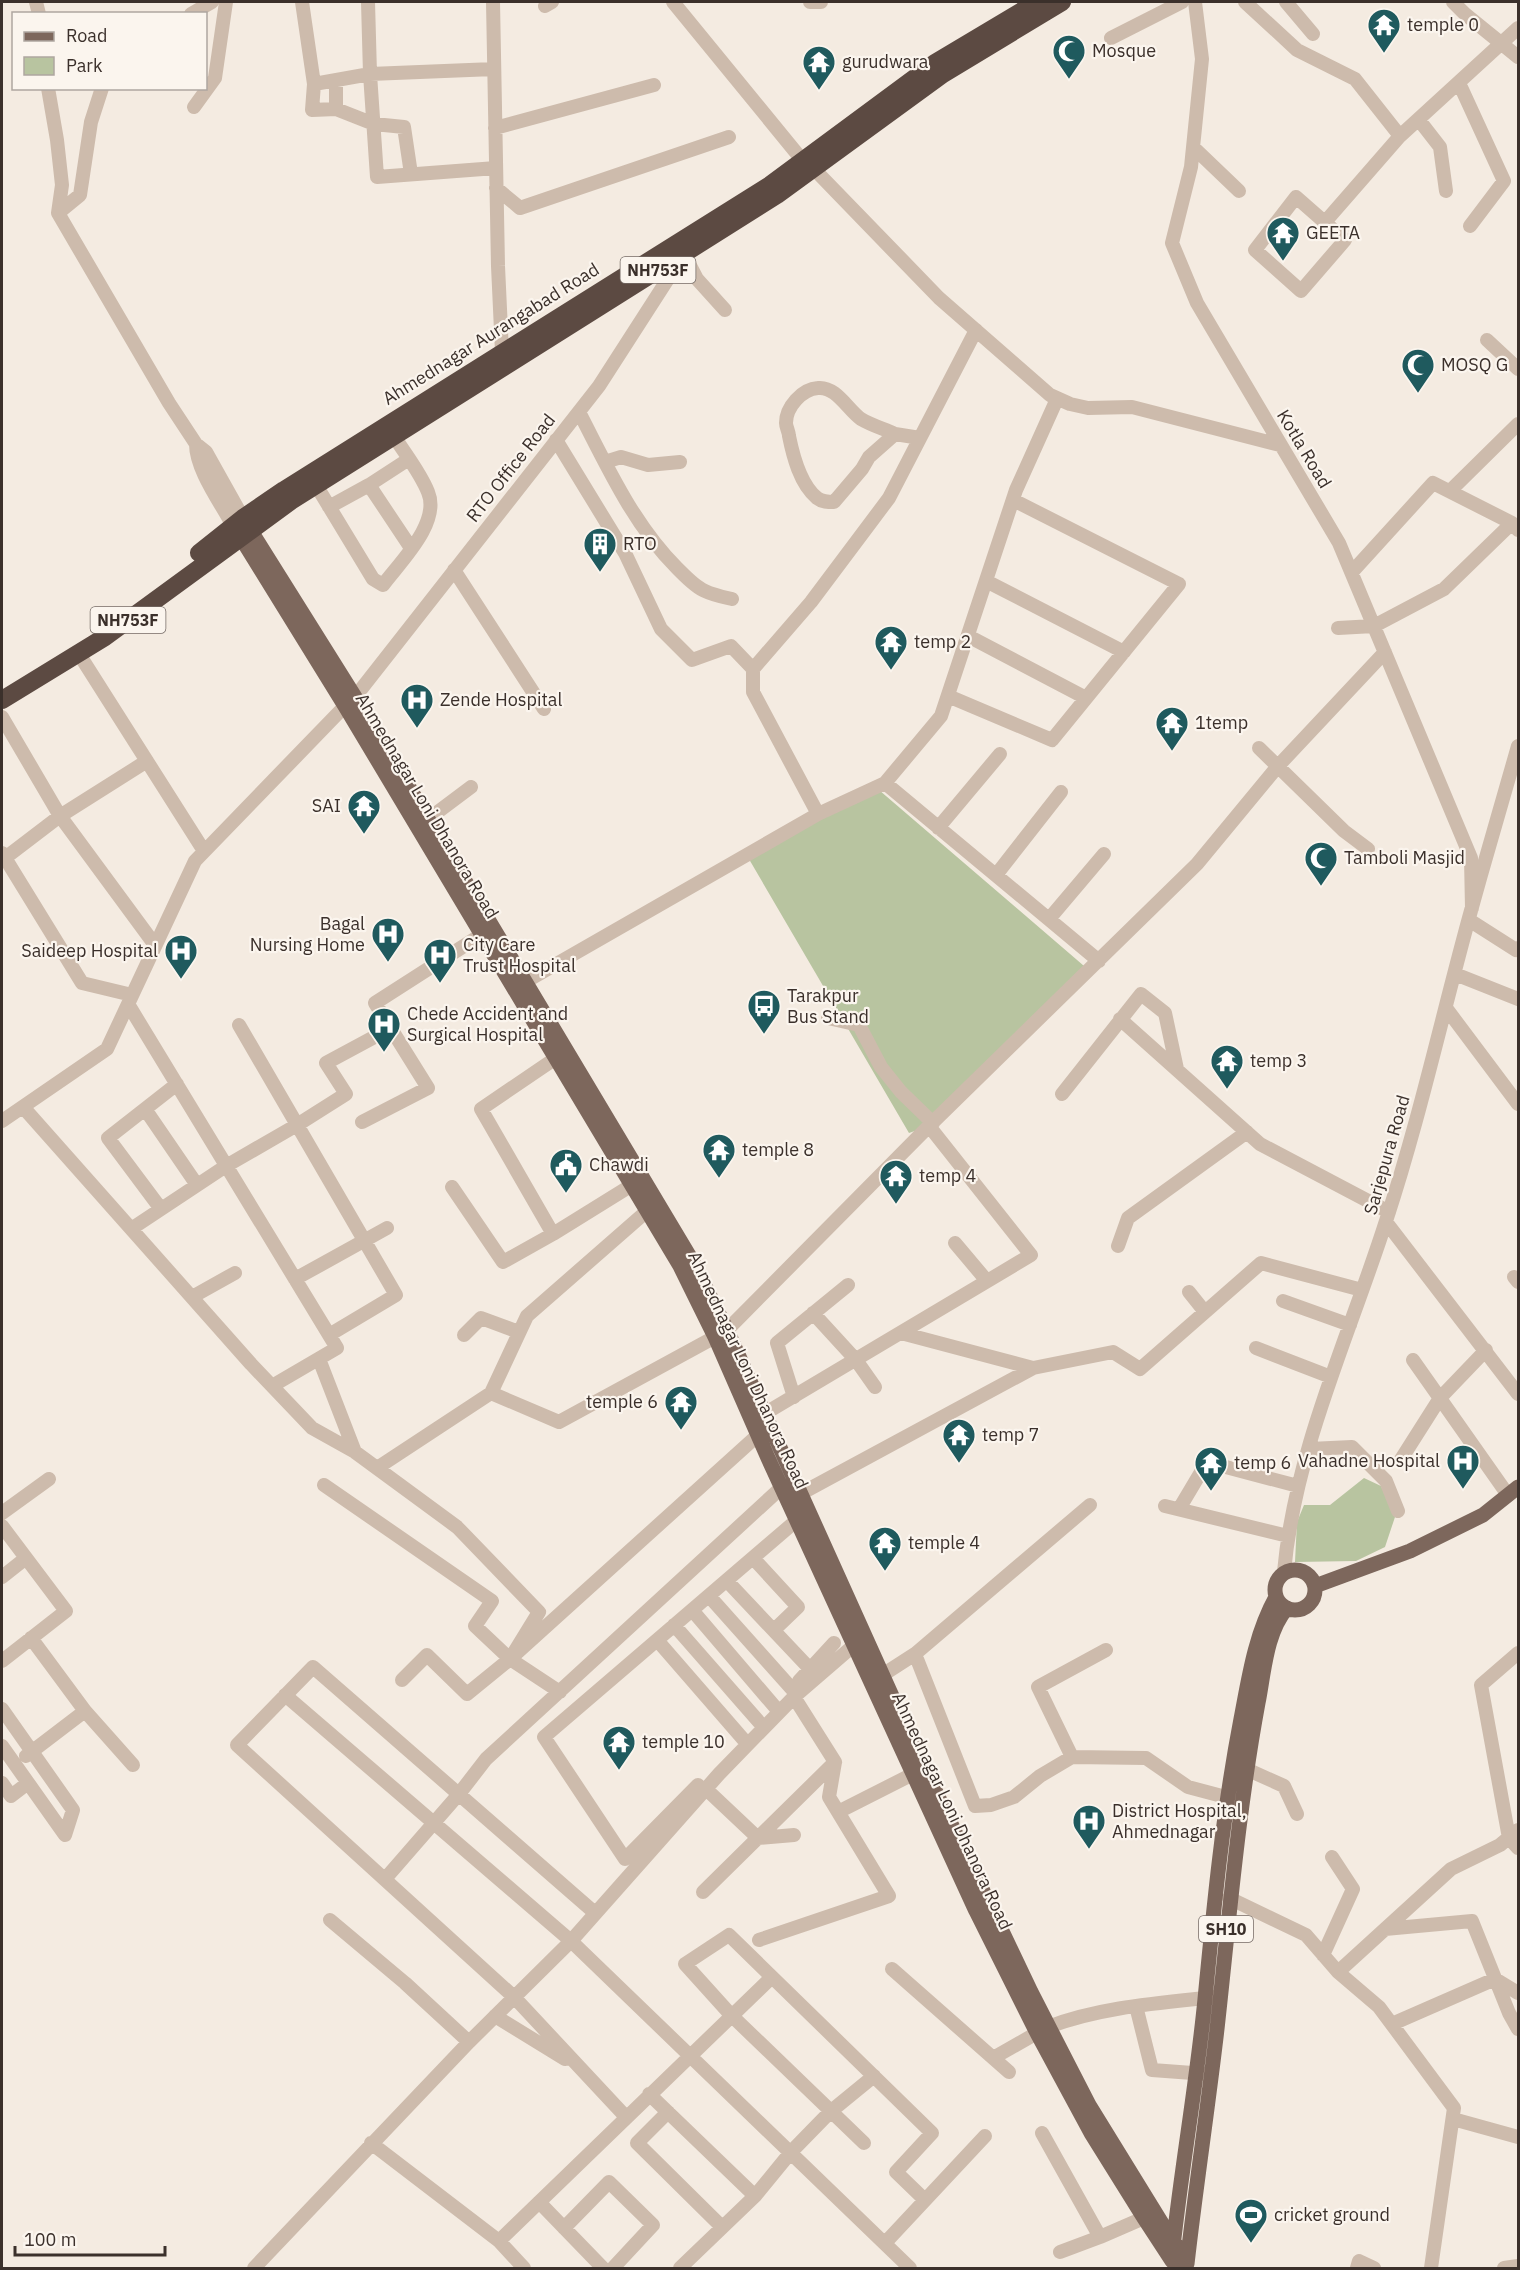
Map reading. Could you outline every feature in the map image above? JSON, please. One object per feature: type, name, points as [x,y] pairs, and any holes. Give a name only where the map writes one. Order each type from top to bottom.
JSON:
[{"type":"highway","name":"Ahmednagar Aurangabad Road","points":[[2,687],[99,628],[241,528],[502,352],[808,165],[935,63],[1037,2]]},
{"type":"highway","name":"NH753F","points":[[2,700],[105,637],[241,528],[316,485],[777,195],[808,165],[942,74],[1062,2]]},
{"type":"main road","name":"Ahmednagar Loni Dhanora Road","points":[[241,528],[427,820],[693,1262],[758,1435],[797,1520],[861,1640],[884,1674],[973,1870],[1042,2030],[1087,2125],[1149,2216],[1174,2243],[1187,2264]]},
{"type":"main road","name":"Ahmednagar Loni Dhanora Road","points":[[350,701],[481,935],[721,1333],[764,1414],[861,1640],[913,1774],[976,1911],[1042,2030]]},
{"type":"main road","points":[[1315,1586],[1410,1551],[1483,1515],[1513,1491]]},
{"type":"main road","points":[[1294,1569],[1303,1571],[1311,1577],[1315,1586],[1315,1594],[1305,1607],[1298,1610],[1282,1603],[1274,1588],[1277,1579],[1284,1572],[1294,1569]]},
{"type":"main road","name":"SH10","points":[[1187,2264],[1204,2074],[1213,1997],[1229,1898],[1235,1799],[1246,1769],[1267,1655],[1282,1603]]},
{"type":"main road","name":"SH10","points":[[1213,1997],[1209,1935],[1235,1799],[1253,1657],[1265,1617],[1282,1603]]},
{"type":"main road","name":"SH10","points":[[1172,2265],[1204,2074]]},
{"type":"main road","name":"Ahmednagar Loni Dhanora Road","points":[[1149,2216],[1172,2265]]},
{"type":"main road","points":[[1172,2265],[1187,2264]]},
{"type":"street","points":[[194,12],[212,2]]},
{"type":"street","points":[[207,89],[215,78],[226,2]]},
{"type":"street","points":[[302,2],[314,84],[312,110],[336,110],[374,124],[404,127],[411,174]]},
{"type":"street","points":[[368,2],[377,177],[496,168]]},
{"type":"street","points":[[493,2],[502,352]]},
{"type":"street","points":[[673,2],[808,165],[939,298],[1050,395],[1070,404],[1088,408],[1132,407],[1280,445]]},
{"type":"street","points":[[810,2],[821,2]]},
{"type":"street","points":[[1111,38],[1182,2]]},
{"type":"street","name":"Kotla Road","points":[[1195,2],[1202,59],[1191,167],[1172,243],[1197,303],[1339,543],[1352,572],[1471,858],[1470,914]]},
{"type":"street","points":[[1245,2],[1298,50],[1355,79],[1400,136]]},
{"type":"street","points":[[1286,2],[1313,34]]},
{"type":"street","points":[[1453,2],[1518,57]]},
{"type":"street","points":[[1325,222],[1400,136],[1518,28]]},
{"type":"street","points":[[314,84],[370,74],[494,69]]},
{"type":"street","points":[[336,80],[336,110]]},
{"type":"street","points":[[1459,83],[1504,181],[1470,225]]},
{"type":"street","points":[[495,128],[654,85]]},
{"type":"street","points":[[48,90],[62,185],[58,213],[109,303],[196,444],[196,456],[241,528]]},
{"type":"street","points":[[58,213],[80,195],[91,123],[101,90]]},
{"type":"street","points":[[194,107],[206,90]]},
{"type":"street","points":[[1419,120],[1440,147],[1446,191]]},
{"type":"street","points":[[496,188],[520,208],[729,137]]},
{"type":"street","points":[[1193,147],[1239,191]]},
{"type":"street","points":[[1296,197],[1325,222],[1345,240],[1301,291],[1255,250],[1296,197]]},
{"type":"street","points":[[684,254],[697,279],[725,310]]},
{"type":"street","name":"RTO Office Road","points":[[2,1121],[107,1049],[195,861],[350,701],[599,386],[684,254]]},
{"type":"street","points":[[818,814],[753,692],[753,669],[811,602],[889,498],[976,330]]},
{"type":"street","points":[[1487,340],[1518,369]]},
{"type":"street","points":[[895,434],[869,457],[844,493],[834,502],[825,502],[816,497],[804,481],[792,451],[786,423],[797,398],[819,387],[832,392],[861,419],[895,434],[920,438]]},
{"type":"street","points":[[525,982],[818,814],[885,783],[941,716],[1013,500],[1058,399]]},
{"type":"street","points":[[579,412],[604,462],[664,555],[704,591],[732,599]]},
{"type":"street","points":[[1450,491],[1518,424]]},
{"type":"street","points":[[316,485],[374,579],[383,585],[421,536],[431,506],[430,494],[393,436]]},
{"type":"street","points":[[556,440],[625,553],[661,629],[692,660],[731,646],[753,669]]},
{"type":"street","points":[[604,462],[621,457],[648,465],[680,462]]},
{"type":"street","points":[[329,507],[409,459]]},
{"type":"street","points":[[1338,628],[1374,626],[1444,589],[1515,526],[1433,483],[1352,572]]},
{"type":"street","points":[[369,485],[411,548]]},
{"type":"street","points":[[948,696],[1052,740],[1179,584],[1013,500]]},
{"type":"street","points":[[454,570],[544,709]]},
{"type":"street","points":[[986,581],[1124,652]]},
{"type":"street","points":[[968,636],[1086,698]]},
{"type":"street","points":[[490,1394],[559,1422],[721,1333],[1197,864],[1278,766],[1385,652]]},
{"type":"street","points":[[79,654],[204,851]]},
{"type":"street","points":[[2,717],[60,816],[155,945]]},
{"type":"street","name":"Sarjepura Road","points":[[1284,1572],[1288,1536],[1298,1486],[1331,1377],[1388,1217],[1413,1135],[1470,914],[1518,746]]},
{"type":"street","points":[[1259,748],[1344,831],[1368,849]]},
{"type":"street","points":[[938,828],[1000,754]]},
{"type":"street","points":[[147,761],[3,855],[82,983],[130,1000],[177,1084],[337,1348],[272,1386]]},
{"type":"street","points":[[885,783],[1099,960]]},
{"type":"street","points":[[427,820],[471,787]]},
{"type":"street","points":[[996,875],[1061,792]]},
{"type":"street","points":[[1049,920],[1104,854]]},
{"type":"street","points":[[1470,914],[1516,950],[1518,948]]},
{"type":"street","points":[[362,1122],[428,1088],[375,1003],[481,935]]},
{"type":"street","points":[[1455,974],[1518,999]]},
{"type":"street","points":[[1062,1094],[1120,1018],[1142,994],[1165,1013],[1177,1070]]},
{"type":"street","points":[[1446,1008],[1518,1104]]},
{"type":"street","points":[[764,1414],[1031,1255],[931,1125],[881,1067],[859,1025],[828,1018]]},
{"type":"street","points":[[1120,1018],[1260,1144],[1388,1217],[1518,1394]]},
{"type":"street","points":[[239,1025],[396,1295],[329,1335]]},
{"type":"street","points":[[131,1229],[226,1166],[346,1094],[326,1063],[391,1029]]},
{"type":"street","points":[[553,1234],[481,1109],[556,1058]]},
{"type":"street","points":[[161,1209],[108,1138],[177,1084]]},
{"type":"street","points":[[23,1107],[312,1428],[355,1452],[457,1527],[539,1612],[510,1659]]},
{"type":"street","points":[[145,1109],[197,1185]]},
{"type":"street","points":[[1118,1246],[1128,1218],[1247,1132]]},
{"type":"street","points":[[452,1187],[503,1262],[632,1185]]},
{"type":"street","points":[[377,1468],[490,1394],[527,1316],[647,1211]]},
{"type":"street","points":[[295,1279],[387,1228]]},
{"type":"street","points":[[955,1243],[987,1281]]},
{"type":"street","points":[[800,1494],[1032,1368],[1113,1352],[1140,1368],[1261,1263],[1362,1290]]},
{"type":"street","points":[[192,1297],[236,1273]]},
{"type":"street","points":[[794,1397],[777,1343],[848,1285]]},
{"type":"street","points":[[1189,1292],[1205,1312]]},
{"type":"street","points":[[1283,1301],[1350,1325]]},
{"type":"street","points":[[813,1313],[855,1360],[875,1387]]},
{"type":"street","points":[[464,1335],[481,1318],[519,1332]]},
{"type":"street","points":[[901,1333],[1032,1368]]},
{"type":"street","points":[[1256,1348],[1331,1377]]},
{"type":"street","points":[[1400,1461],[1440,1398],[1486,1350]]},
{"type":"street","points":[[319,1359],[355,1452]]},
{"type":"street","points":[[1413,1360],[1513,1491]]},
{"type":"street","points":[[402,1680],[427,1655],[467,1694],[510,1659],[758,1435]]},
{"type":"street","points":[[1310,1449],[1352,1447],[1386,1481],[1398,1511]]},
{"type":"street","points":[[1288,1536],[1172,1508],[1208,1462],[1298,1486]]},
{"type":"street","points":[[2,1513],[49,1479]]},
{"type":"street","points":[[324,1485],[492,1601],[475,1626],[510,1659],[560,1692]]},
{"type":"street","points":[[385,1880],[486,1759],[782,1487]]},
{"type":"street","points":[[884,1674],[915,1654],[1090,1505]]},
{"type":"street","points":[[797,1520],[544,1737],[625,1859],[775,1707],[861,1640]]},
{"type":"street","points":[[2,1526],[66,1611],[2,1661]]},
{"type":"street","points":[[2,1577],[26,1558]]},
{"type":"street","points":[[753,1558],[798,1607],[774,1630]]},
{"type":"street","points":[[727,1581],[811,1670]]},
{"type":"street","points":[[709,1596],[793,1693],[835,1762],[829,1797],[889,1896],[759,1940]]},
{"type":"street","points":[[692,1610],[775,1707]]},
{"type":"street","points":[[674,1625],[759,1722]]},
{"type":"street","points":[[32,1638],[85,1711],[133,1765]]},
{"type":"street","points":[[657,1640],[743,1739]]},
{"type":"street","points":[[254,2268],[371,2143],[571,1941],[793,1693],[834,1643]]},
{"type":"street","points":[[1072,1756],[1038,1687],[1106,1650]]},
{"type":"street","points":[[1338,1972],[1450,1869],[1515,1839],[1481,1685],[1518,1653]]},
{"type":"street","points":[[915,1654],[975,1806],[990,1805],[1014,1797],[1040,1776],[1072,1756],[1146,1758],[1188,1787],[1235,1799]]},
{"type":"street","points":[[600,1656],[618,1673]]},
{"type":"street","points":[[595,1913],[313,1667],[237,1745],[514,1997],[626,2117]]},
{"type":"street","points":[[285,1695],[571,1941],[910,2268]]},
{"type":"street","points":[[2,1709],[73,1810],[66,1835],[2,1746]]},
{"type":"street","points":[[13,1763],[32,1752],[85,1711]]},
{"type":"street","points":[[702,1892],[835,1762]]},
{"type":"street","points":[[1246,1769],[1284,1786],[1297,1814]]},
{"type":"street","points":[[838,1812],[913,1774]]},
{"type":"street","points":[[2,1783],[11,1796],[28,1783]]},
{"type":"street","points":[[706,1789],[758,1838],[794,1835]]},
{"type":"street","points":[[1323,1955],[1353,1889],[1332,1857]]},
{"type":"street","points":[[1229,1898],[1306,1935],[1338,1972],[1379,2007],[1454,2108],[1431,2268]]},
{"type":"street","points":[[330,1920],[405,1983],[469,2042]]},
{"type":"street","points":[[1385,1929],[1472,1921],[1509,2013],[1518,2029]]},
{"type":"street","points":[[864,2143],[732,2015],[686,1964],[729,1935],[932,2133],[896,2172],[925,2200]]},
{"type":"street","points":[[892,1969],[1009,2072]]},
{"type":"street","points":[[499,2241],[772,1977]]},
{"type":"street","points":[[1495,1979],[1518,1993]]},
{"type":"street","points":[[1392,2024],[1495,1979]]},
{"type":"street","points":[[993,2058],[1042,2030],[1065,2021],[1136,2007],[1213,1997]]},
{"type":"street","points":[[1136,2007],[1152,2070],[1204,2074]]},
{"type":"street","points":[[495,2016],[580,2068]]},
{"type":"street","points":[[680,2268],[755,2196],[791,2152],[830,2112],[874,2076]]},
{"type":"street","points":[[649,2094],[755,2196]]},
{"type":"street","points":[[668,2112],[636,2143],[723,2227]]},
{"type":"street","points":[[1453,2119],[1518,2137]]},
{"type":"street","points":[[1042,2133],[1100,2237]]},
{"type":"street","points":[[885,2243],[985,2136]]},
{"type":"street","points":[[371,2143],[499,2241],[525,2268]]},
{"type":"street","points":[[564,2228],[609,2182],[653,2225],[613,2268]]},
{"type":"street","points":[[539,2202],[603,2268]]},
{"type":"street","points":[[1060,2252],[1149,2216]]},
{"type":"street","points":[[1357,2268],[1359,2260],[1374,2268]]},
{"type":"street","points":[[1504,2268],[1518,2266]]},
{"type":"green space","points":[[879,790],[1091,972],[929,1126],[909,1133],[746,854]]},
{"type":"green space","points":[[1364,1478],[1381,1486],[1395,1517],[1385,1547],[1356,1561],[1295,1562],[1297,1522],[1304,1505],[1330,1505]]},
{"type":"place","name":"temple 0","points":[[1384,54]]},
{"type":"place","name":"Mosque","points":[[1069,80]]},
{"type":"place","name":"gurudwara","points":[[819,91]]},
{"type":"place","name":"GEETA","points":[[1283,262]]},
{"type":"place","name":"MOSQ G","points":[[1418,394]]},
{"type":"place","name":"RTO","points":[[600,573]]},
{"type":"place","name":"temp 2","points":[[891,671]]},
{"type":"place","name":"Zende Hospital","points":[[417,729]]},
{"type":"place","name":"1temp","points":[[1172,752]]},
{"type":"place","name":"SAI","points":[[364,835]]},
{"type":"place","name":"Tamboli Masjid","points":[[1321,887]]},
{"type":"place","name":"Bagal Nursing Home","points":[[388,963]]},
{"type":"place","name":"Saideep Hospital","points":[[181,980]]},
{"type":"place","name":"City Care Trust Hospital","points":[[440,984]]},
{"type":"place","name":"Tarakpur Bus Stand","points":[[764,1035]]},
{"type":"place","name":"Chede Accident and Surgical Hospital","points":[[384,1053]]},
{"type":"place","name":"temp 3","points":[[1227,1090]]},
{"type":"place","name":"temple 8","points":[[719,1179]]},
{"type":"place","name":"Chawdi","points":[[566,1194]]},
{"type":"place","name":"temp 4","points":[[896,1205]]},
{"type":"place","name":"temple 6","points":[[681,1431]]},
{"type":"place","name":"temp 7","points":[[959,1464]]},
{"type":"place","name":"Vahadne Hospital","points":[[1463,1490]]},
{"type":"place","name":"temp 6","points":[[1211,1492]]},
{"type":"place","name":"temple 4","points":[[885,1572]]},
{"type":"place","name":"temple 10","points":[[619,1771]]},
{"type":"place","name":"District Hospital, Ahmednagar","points":[[1089,1850]]},
{"type":"place","name":"cricket ground","points":[[1251,2244]]}]
